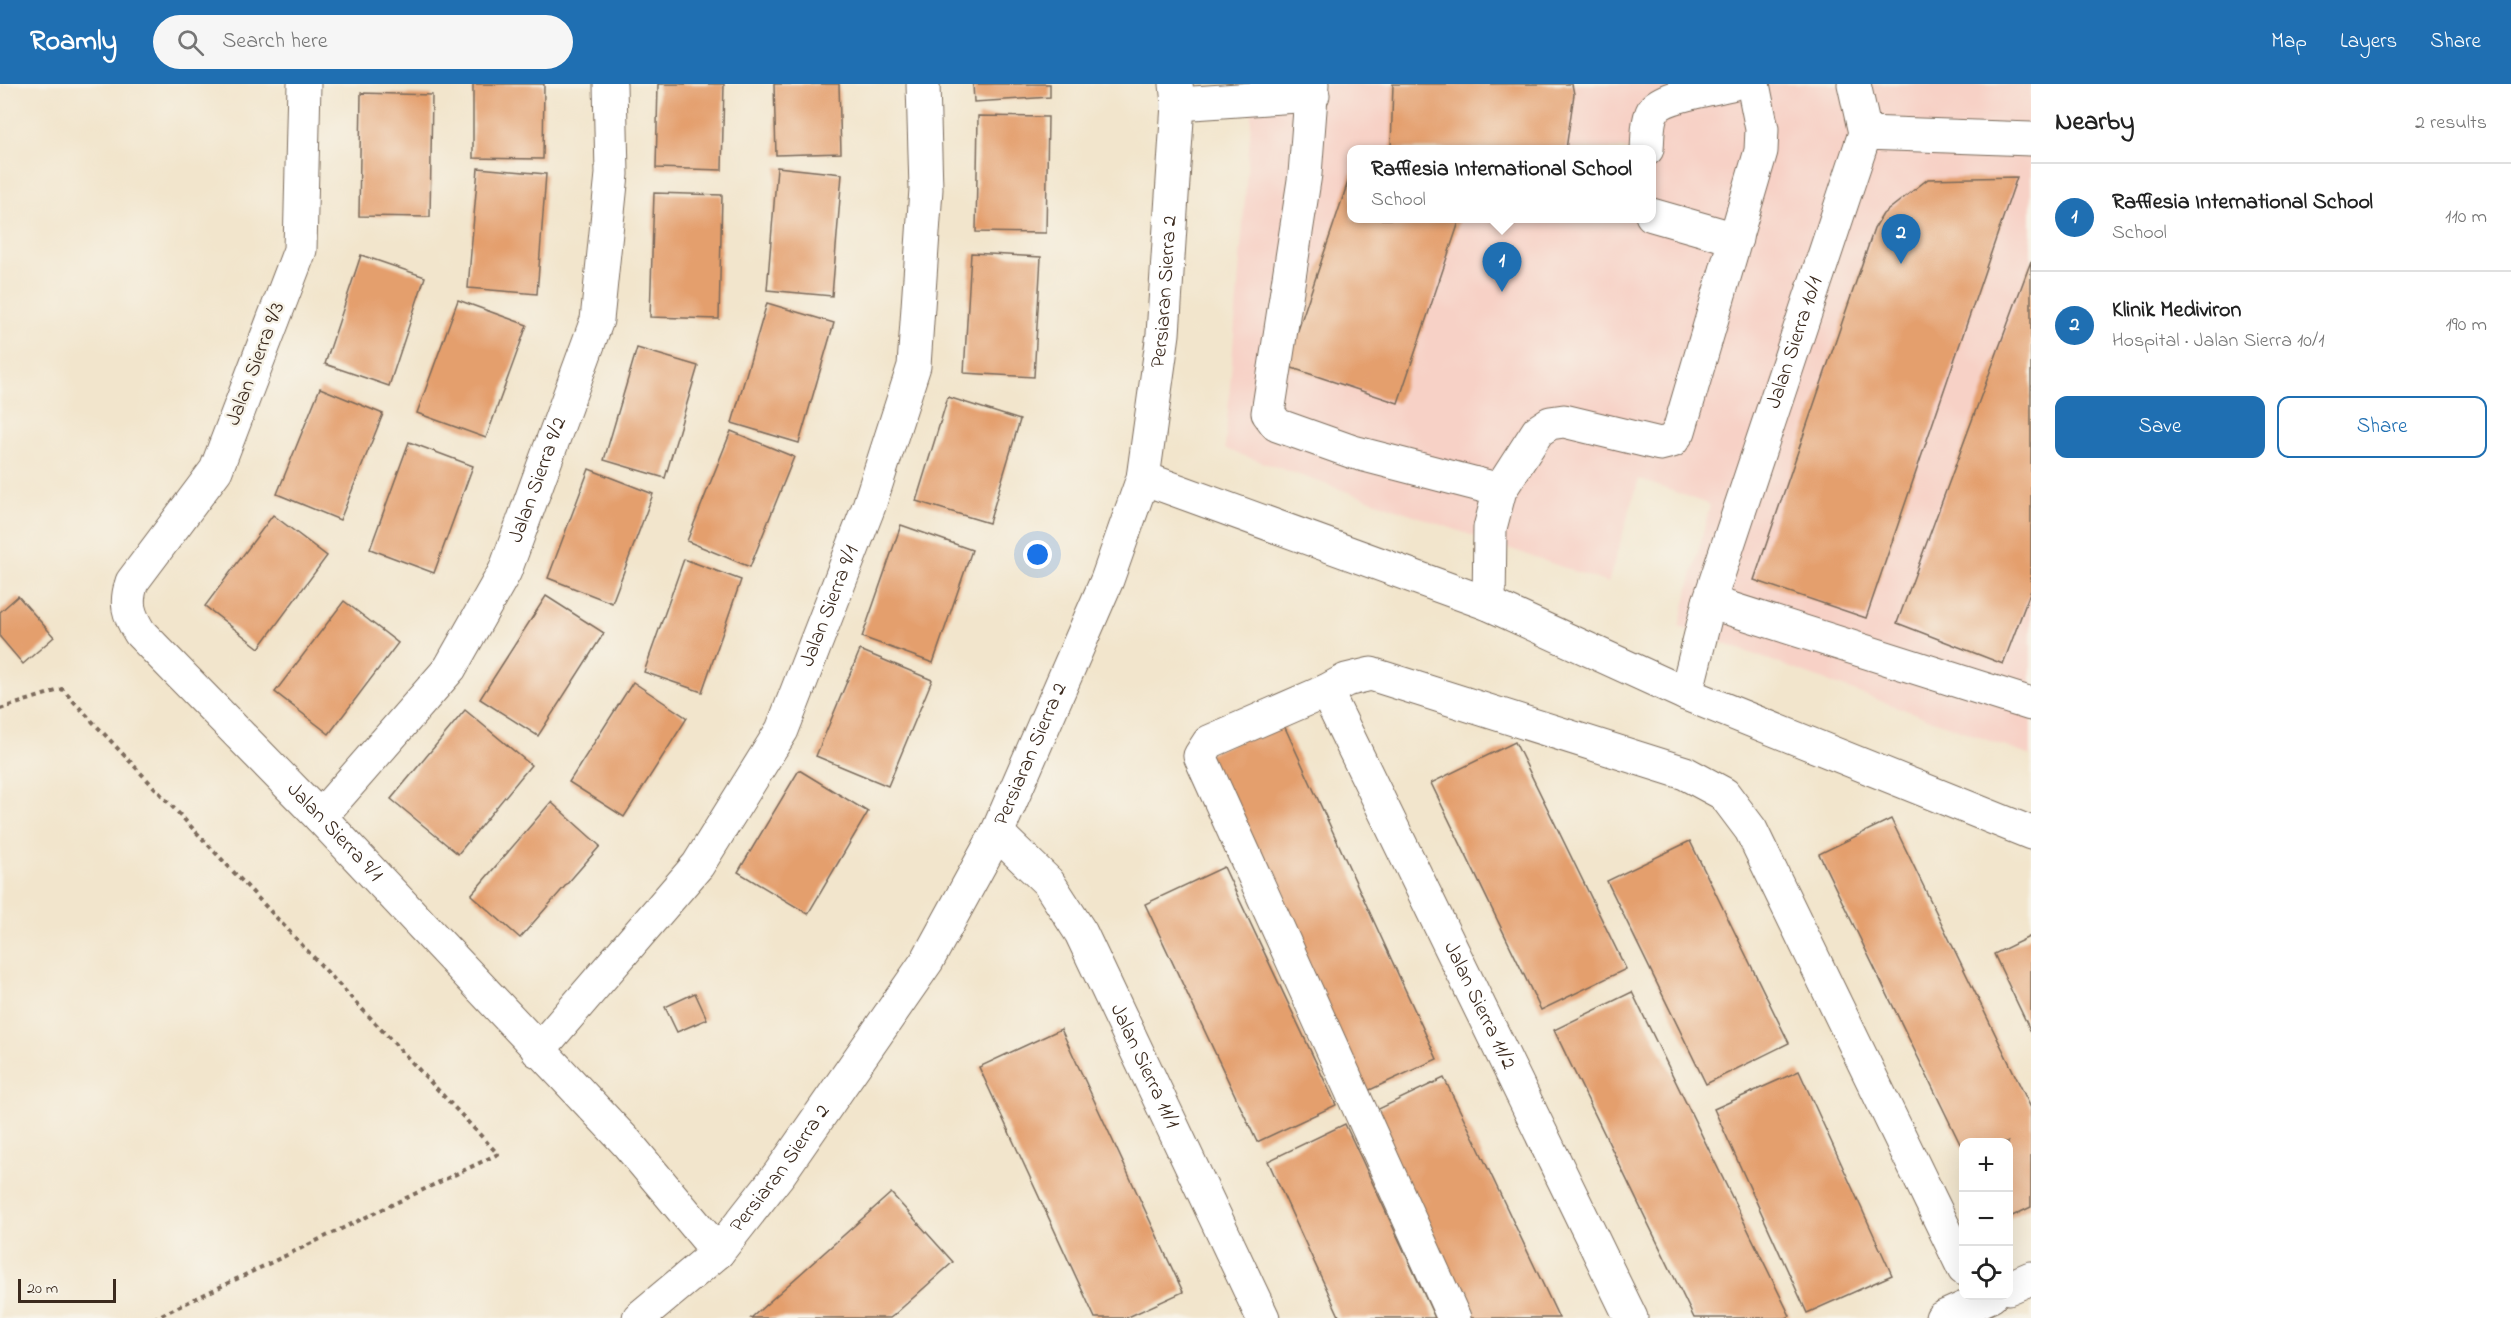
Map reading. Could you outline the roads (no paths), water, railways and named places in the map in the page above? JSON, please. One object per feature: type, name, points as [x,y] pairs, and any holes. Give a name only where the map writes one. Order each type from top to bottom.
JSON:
[{"type":"street","name":"Jalan Sierra 9/3","points":[[129,616],[126,598],[132,582],[216,470],[300,249],[304,84]]},
{"type":"street","name":"Jalan Sierra 9/2","points":[[320,817],[450,668],[505,571],[597,320],[612,174],[610,84]]},
{"type":"street","name":"Jalan Sierra 9/1","points":[[538,1051],[698,865],[782,730],[869,506],[914,366],[926,189],[923,84]]},
{"type":"street","points":[[1648,145],[1651,116],[1655,107],[1669,100],[1731,84]]},
{"type":"street","points":[[1489,604],[1490,528],[1500,490],[1538,431],[1550,423],[1564,421],[1660,444],[1672,441],[1679,431],[1761,151],[1762,129],[1753,84]]},
{"type":"street","points":[[1854,84],[1865,133],[2031,139]]},
{"type":"street","points":[[1177,94],[1313,89],[1305,174],[1268,413],[1277,425],[1353,452],[1500,490]]},
{"type":"street","name":"Persiaran Sierra 2","points":[[639,1318],[718,1252],[780,1173],[927,961],[997,833],[1107,580],[1143,478],[1163,334],[1177,94]]},
{"type":"street","name":"Jalan Sierra 10/1","points":[[1686,694],[1709,602],[1865,133]]},
{"type":"street","points":[[1656,216],[1736,239]]},
{"type":"street","points":[[1143,478],[1489,604],[1686,694],[2031,832]]},
{"type":"street","points":[[1709,602],[2031,704]]},
{"type":"street","name":"Jalan Sierra 9/1","points":[[129,616],[140,633],[320,817],[627,1143],[718,1252]]},
{"type":"street","points":[[1455,1318],[1200,756],[1209,742],[1326,692],[1346,680],[1371,674],[1685,773],[1724,794],[1751,830],[1959,1259]]},
{"type":"street","name":"Jalan Sierra 11/2","points":[[1326,692],[1631,1318]]},
{"type":"street","name":"Jalan Sierra 11/1","points":[[997,833],[1048,882],[1082,933],[1263,1318]]},
{"type":"street","points":[[2013,1286],[2031,1278]]},
{"type":"street","points":[[1942,1318],[1983,1303]]},
{"type":"place","name":"Klinik Mediviron","points":[[1901,264]]},
{"type":"place","name":"Rafflesia International School","points":[[1502,292]]}]
